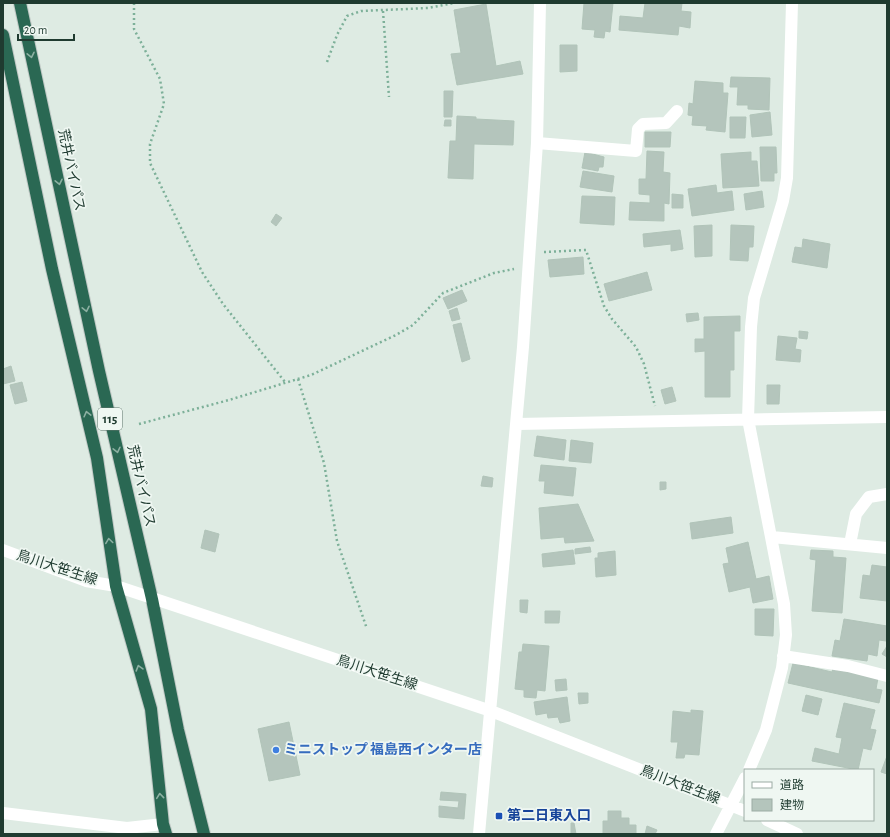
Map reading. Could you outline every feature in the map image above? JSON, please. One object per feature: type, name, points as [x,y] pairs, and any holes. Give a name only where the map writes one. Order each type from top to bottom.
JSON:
[{"type":"highway","name":"荒井バイパス","points":[[20,3],[99,371],[152,599],[178,730],[204,834]]},
{"type":"highway","name":"115","points":[[3,35],[52,269],[98,458],[116,586],[151,709],[164,829]]},
{"type":"street","points":[[479,834],[517,424],[537,143],[540,3]]},
{"type":"street","points":[[749,769],[766,730],[783,656],[786,635],[784,604],[748,419],[751,327],[754,298],[783,201],[787,178],[792,3]]},
{"type":"street","points":[[537,143],[636,151],[638,129],[644,124],[666,123],[677,111]]},
{"type":"street","points":[[517,424],[887,417]]},
{"type":"street","points":[[850,544],[856,514],[869,497],[887,494]]},
{"type":"street","points":[[772,537],[887,548]]},
{"type":"street","name":"鳥川大笹生線","points":[[3,550],[86,581],[116,586],[491,711],[744,811]]},
{"type":"street","points":[[783,656],[848,666],[887,676]]},
{"type":"street","points":[[716,834],[744,780]]},
{"type":"street","points":[[3,813],[127,828],[164,829]]},
{"type":"street","points":[[769,821],[797,834]]},
{"type":"path","points":[[134,3],[134,29],[160,79],[164,104],[150,144],[150,163],[202,272],[224,304],[285,382]]},
{"type":"path","points":[[327,62],[337,35],[347,16],[361,11],[428,8],[454,3]]},
{"type":"path","points":[[383,10],[389,97]]},
{"type":"path","points":[[139,424],[229,400],[311,374],[402,332],[413,325],[443,293],[529,259],[586,250],[604,306],[612,319],[636,347],[644,364],[659,421]]},
{"type":"path","points":[[298,378],[324,463],[338,541],[366,629]]},
{"type":"building","points":[[584,3],[613,3],[610,32],[605,31],[604,38],[594,37],[595,30],[582,29]]},
{"type":"building","points":[[645,3],[682,3],[681,11],[691,12],[690,28],[679,26],[678,35],[619,30],[620,16],[643,18]]},
{"type":"building","points":[[486,4],[496,66],[520,61],[523,74],[457,85],[451,54],[461,53],[454,10]]},
{"type":"building","points":[[560,45],[577,45],[577,71],[560,72]]},
{"type":"building","points":[[731,77],[770,78],[769,110],[748,109],[748,105],[737,105],[738,87],[730,87]]},
{"type":"building","points":[[695,81],[723,83],[723,93],[728,93],[725,132],[706,130],[707,126],[692,125],[693,116],[688,115],[689,103],[693,104]]},
{"type":"building","points":[[444,91],[453,91],[452,117],[444,117]]},
{"type":"building","points":[[770,112],[772,135],[752,137],[750,115]]},
{"type":"building","points":[[457,116],[476,117],[476,119],[514,121],[513,145],[474,144],[473,179],[448,178],[450,141],[456,141]]},
{"type":"building","points":[[730,117],[746,117],[745,138],[730,138]]},
{"type":"building","points":[[445,120],[451,120],[451,126],[444,126]]},
{"type":"building","points":[[645,132],[671,132],[670,147],[645,147]]},
{"type":"building","points":[[760,147],[776,147],[777,173],[774,173],[774,181],[761,181]]},
{"type":"building","points":[[647,151],[664,152],[663,172],[670,173],[669,204],[664,203],[664,221],[629,220],[630,202],[650,203],[650,195],[639,194],[639,179],[646,179]]},
{"type":"building","points":[[585,152],[604,157],[603,167],[599,167],[598,171],[582,168]]},
{"type":"building","points":[[751,152],[751,161],[757,161],[759,186],[723,188],[721,154]]},
{"type":"building","points":[[583,171],[614,176],[612,192],[580,187]]},
{"type":"building","points":[[716,185],[717,193],[732,191],[734,210],[692,216],[688,189]]},
{"type":"building","points":[[762,191],[764,207],[746,210],[744,194]]},
{"type":"building","points":[[672,194],[683,195],[683,208],[672,208]]},
{"type":"building","points":[[582,196],[615,197],[614,225],[580,223]]},
{"type":"building","points":[[276,214],[282,218],[276,226],[271,222]]},
{"type":"building","points":[[712,225],[712,256],[695,257],[694,226]]},
{"type":"building","points":[[731,225],[754,226],[753,247],[749,247],[748,261],[730,260]]},
{"type":"building","points":[[680,230],[683,249],[671,251],[671,244],[644,247],[643,234]]},
{"type":"building","points":[[803,239],[830,244],[827,268],[792,262],[795,247],[802,248]]},
{"type":"building","points":[[583,257],[584,274],[550,277],[548,260]]},
{"type":"building","points":[[647,272],[652,290],[609,301],[604,284]]},
{"type":"building","points":[[462,290],[467,301],[448,309],[443,298]]},
{"type":"building","points":[[457,308],[460,319],[452,321],[449,311]]},
{"type":"building","points":[[698,313],[699,320],[687,322],[686,314]]},
{"type":"building","points":[[740,316],[740,331],[734,331],[734,370],[730,370],[730,397],[705,397],[705,351],[695,352],[695,339],[704,339],[704,317]]},
{"type":"building","points":[[461,323],[470,359],[462,362],[453,325]]},
{"type":"building","points":[[799,331],[808,332],[807,339],[799,338]]},
{"type":"building","points":[[778,336],[797,338],[795,349],[801,350],[800,362],[776,360]]},
{"type":"building","points":[[11,366],[15,381],[3,384],[3,369]]},
{"type":"building","points":[[22,382],[27,401],[15,404],[10,385]]},
{"type":"building","points":[[767,385],[780,385],[779,404],[767,404]]},
{"type":"building","points":[[672,387],[676,401],[665,404],[661,390]]},
{"type":"building","points":[[537,436],[566,440],[564,460],[534,456]]},
{"type":"building","points":[[571,440],[593,443],[591,463],[569,461]]},
{"type":"building","points":[[541,465],[576,468],[573,496],[544,493],[545,481],[539,481]]},
{"type":"building","points":[[483,476],[493,478],[492,487],[481,486]]},
{"type":"building","points":[[660,482],[666,482],[666,489],[660,490]]},
{"type":"building","points":[[578,504],[594,541],[565,543],[564,537],[541,539],[539,508]]},
{"type":"building","points":[[731,517],[733,533],[692,539],[690,523]]},
{"type":"building","points":[[205,530],[219,534],[215,552],[201,548]]},
{"type":"building","points":[[748,542],[756,579],[769,576],[773,599],[753,603],[750,587],[729,592],[723,564],[729,563],[726,548]]},
{"type":"building","points":[[590,547],[591,552],[575,554],[575,549]]},
{"type":"building","points":[[573,550],[575,564],[543,567],[542,554]]},
{"type":"building","points":[[811,550],[833,551],[833,557],[846,558],[842,613],[812,611],[816,560],[810,559]]},
{"type":"building","points":[[615,551],[616,575],[596,577],[595,558],[598,558],[598,553]]},
{"type":"building","points":[[872,565],[887,567],[887,601],[860,598],[863,575],[870,576]]},
{"type":"building","points":[[520,600],[528,600],[527,613],[520,612]]},
{"type":"building","points":[[755,609],[774,609],[773,636],[755,635]]},
{"type":"building","points":[[545,611],[560,611],[559,623],[545,623]]},
{"type":"building","points":[[844,619],[887,626],[886,641],[879,640],[877,656],[868,654],[867,661],[832,656],[835,640],[840,641]]},
{"type":"building","points":[[523,644],[549,646],[545,691],[537,690],[536,698],[524,697],[524,690],[515,689],[519,652],[522,652]]},
{"type":"building","points":[[887,646],[887,657],[882,654]]},
{"type":"building","points":[[793,663],[832,672],[833,668],[878,678],[876,689],[882,690],[879,703],[788,683]]},
{"type":"building","points":[[566,679],[567,690],[556,691],[555,680]]},
{"type":"building","points":[[578,693],[588,693],[588,703],[579,704]]},
{"type":"building","points":[[806,695],[822,699],[818,715],[802,711]]},
{"type":"building","points":[[567,697],[570,721],[560,723],[558,717],[548,718],[547,713],[536,715],[534,702]]},
{"type":"building","points":[[844,703],[875,710],[870,729],[876,730],[871,750],[863,748],[858,769],[812,761],[815,748],[839,754],[842,738],[836,737]]},
{"type":"building","points":[[691,710],[703,711],[699,755],[685,754],[684,758],[676,758],[678,742],[671,742],[673,711],[691,713]]},
{"type":"building","points":[[289,722],[300,775],[269,781],[258,729]]},
{"type":"building","points":[[887,756],[887,774],[881,772]]},
{"type":"building","points":[[441,792],[466,794],[464,819],[439,817],[439,806],[458,808],[459,801],[440,800]]},
{"type":"building","points":[[608,811],[621,811],[621,818],[629,818],[629,825],[636,825],[636,834],[603,834],[603,821],[608,821]]},
{"type":"building","points":[[571,823],[574,823],[576,834],[571,834]]},
{"type":"building","points":[[647,826],[657,830],[655,834],[645,834]]},
{"type":"place","name":"ミニストップ 福島西インター店","points":[[276,750]]},
{"type":"place","name":"第二日東入口","points":[[499,816]]}]
